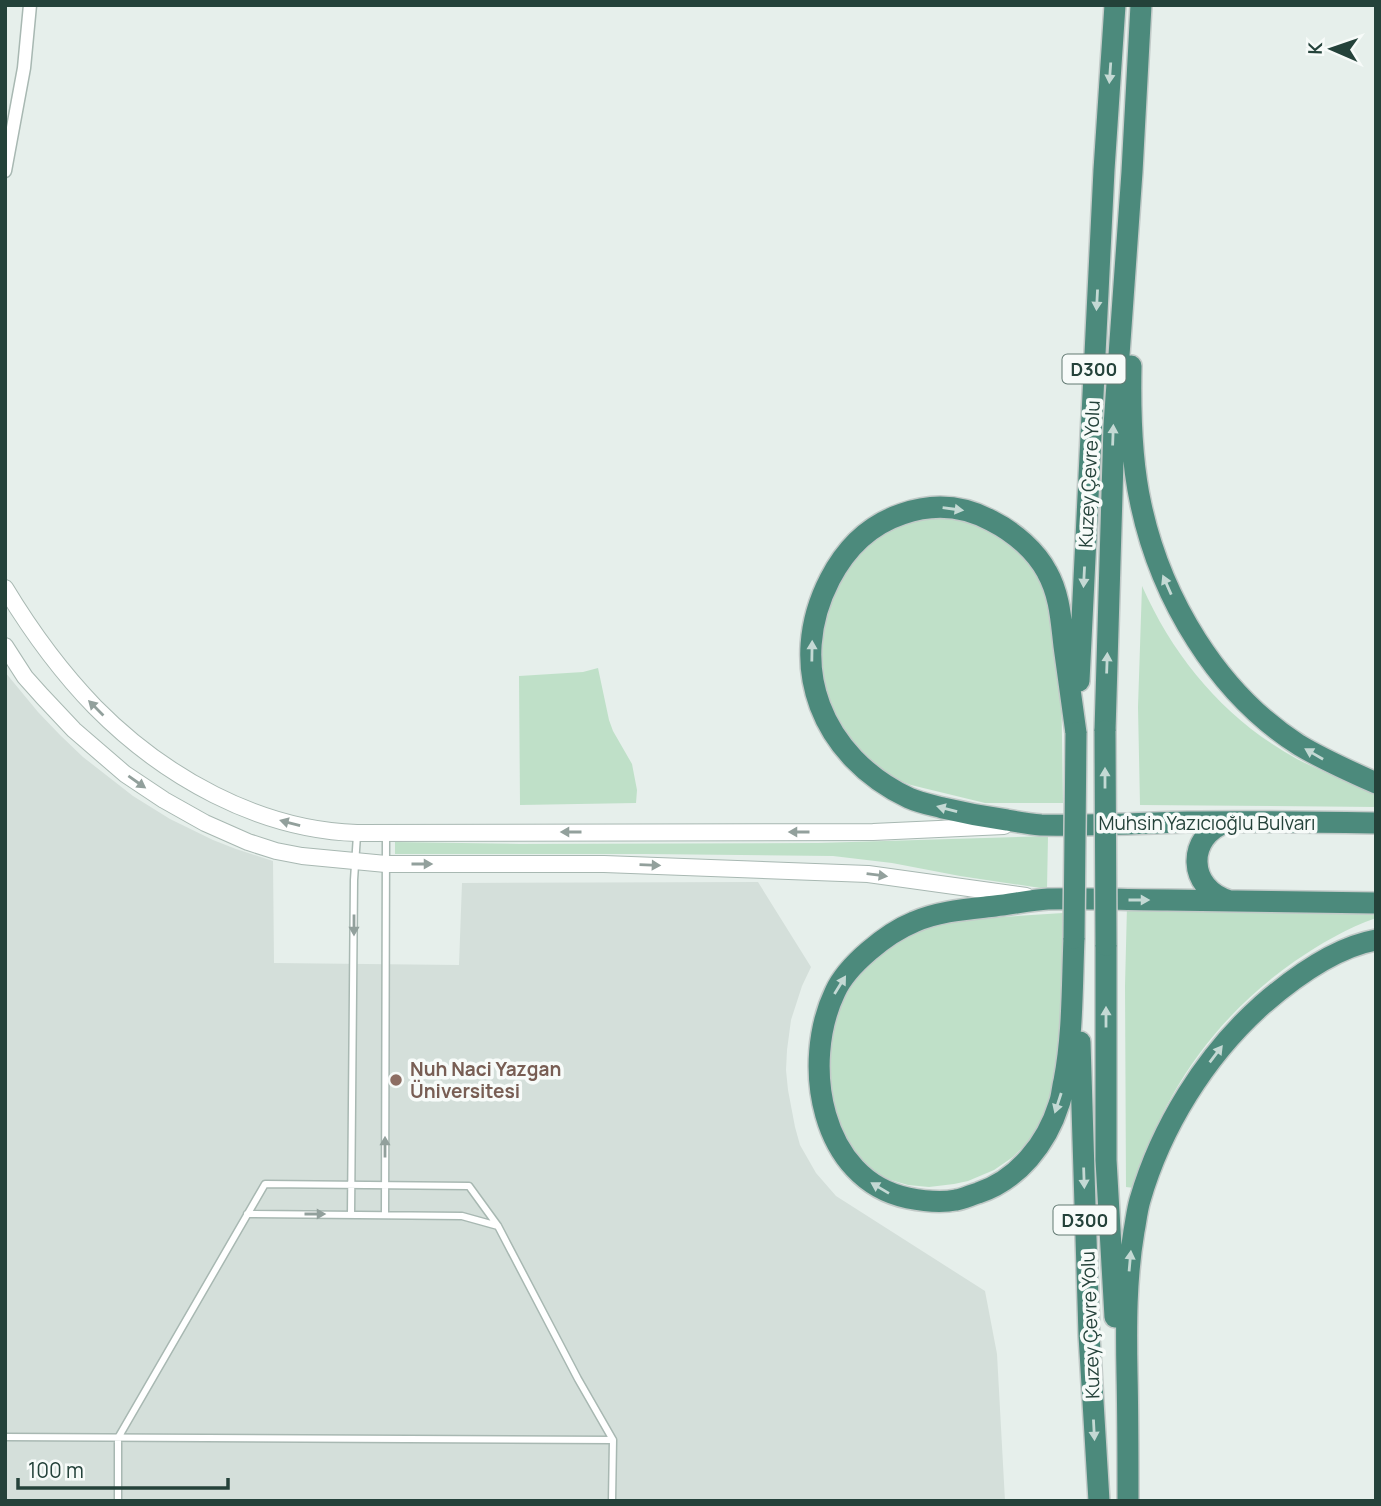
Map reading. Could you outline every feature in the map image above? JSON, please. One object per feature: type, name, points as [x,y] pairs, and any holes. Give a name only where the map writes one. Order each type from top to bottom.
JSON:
[{"type":"highway","name":"Kuzey Çevre Yolu","points":[[1076,733],[1104,170],[1115,5]]},
{"type":"highway","name":"Kuzey Çevre Yolu","points":[[1126,1501],[1106,1160],[1105,731],[1114,426],[1141,5]]},
{"type":"highway","points":[[1132,172],[1130,412],[1141,504],[1165,581],[1200,644],[1243,699],[1297,744],[1331,764],[1376,783]]},
{"type":"highway","name":"Muhsin Yazıcıoğlu Bulvarı","points":[[1076,733],[1058,600],[1047,571],[1027,547],[1004,527],[978,513],[948,507],[922,507],[872,528],[853,546],[837,567],[814,618],[811,674],[818,704],[838,742],[868,773],[911,799],[964,813],[1038,825],[1227,821],[1376,823]]},
{"type":"highway","name":"D300","points":[[1074,938],[1076,733]]},
{"type":"highway","points":[[1227,821],[1206,835],[1196,858],[1199,875],[1208,889],[1214,895],[1230,901]]},
{"type":"highway","points":[[1074,938],[1068,1061],[1059,1104],[1041,1144],[1016,1172],[987,1190],[955,1200],[922,1201],[892,1195],[865,1178],[841,1152],[828,1123],[820,1090],[819,1054],[824,1020],[835,989],[856,962],[881,941],[914,922],[950,912],[1046,899],[1376,903]]},
{"type":"highway","name":"Kuzey Çevre Yolu","points":[[1074,938],[1098,1501]]},
{"type":"highway","points":[[1126,1501],[1126,1320],[1130,1256],[1139,1201],[1157,1153],[1199,1076],[1247,1018],[1302,974],[1333,956],[1376,940]]},
{"type":"street","points":[[5,171],[23,68],[30,5]]},
{"type":"street","points":[[5,588],[49,654],[80,691],[118,729],[163,764],[236,804],[267,817],[319,830],[357,833],[873,832],[1038,825]]},
{"type":"street","points":[[5,646],[33,687],[74,730],[125,774],[164,800],[224,832],[276,851],[386,864],[604,864],[869,874],[1046,899]]},
{"type":"lane","points":[[351,1214],[354,860],[357,833]]},
{"type":"lane","points":[[385,1215],[386,833]]},
{"type":"lane","points":[[118,1501],[118,1438],[265,1184],[469,1186],[498,1226],[613,1440],[612,1501]]},
{"type":"lane","points":[[247,1214],[462,1216],[498,1226]]},
{"type":"lane","points":[[5,1437],[613,1440]]},
{"type":"shaded area","name":"Nuh Naci Yazgan Üniversitesi","points":[[5,672],[60,735],[83,757],[133,796],[170,819],[213,840],[273,861],[274,963],[459,965],[462,883],[758,882],[811,967],[791,1020],[787,1050],[788,1090],[800,1145],[816,1173],[836,1196],[985,1291],[997,1354],[1005,1501],[5,1501]]},
{"type":"green space","points":[[960,514],[1021,547],[1046,588],[1061,672],[1063,803],[985,803],[898,780],[865,756],[844,732],[826,700],[818,640],[845,564],[892,523]]},
{"type":"green space","points":[[1142,586],[1170,639],[1205,686],[1225,707],[1247,726],[1297,759],[1376,793],[1376,807],[1140,805],[1138,707]]},
{"type":"green space","points":[[598,668],[609,720],[632,764],[637,790],[636,803],[520,805],[519,676],[583,672]]},
{"type":"green space","points":[[1048,836],[1047,889],[833,856],[395,854],[395,842],[818,843]]},
{"type":"green space","points":[[1127,906],[1376,906],[1376,918],[1334,937],[1295,961],[1266,983],[1216,1033],[1195,1060],[1159,1121],[1134,1188],[1126,1187]]},
{"type":"green space","points":[[1063,913],[1062,1043],[1058,1073],[1044,1117],[1031,1139],[1013,1157],[994,1170],[954,1184],[929,1187],[908,1185],[884,1178],[872,1171],[862,1163],[838,1126],[828,1070],[833,1027],[842,1002],[857,977],[888,945],[941,921]]},
{"type":"place","name":"Nuh Naci Yazgan Üniversitesi","points":[[396,1080]]}]
